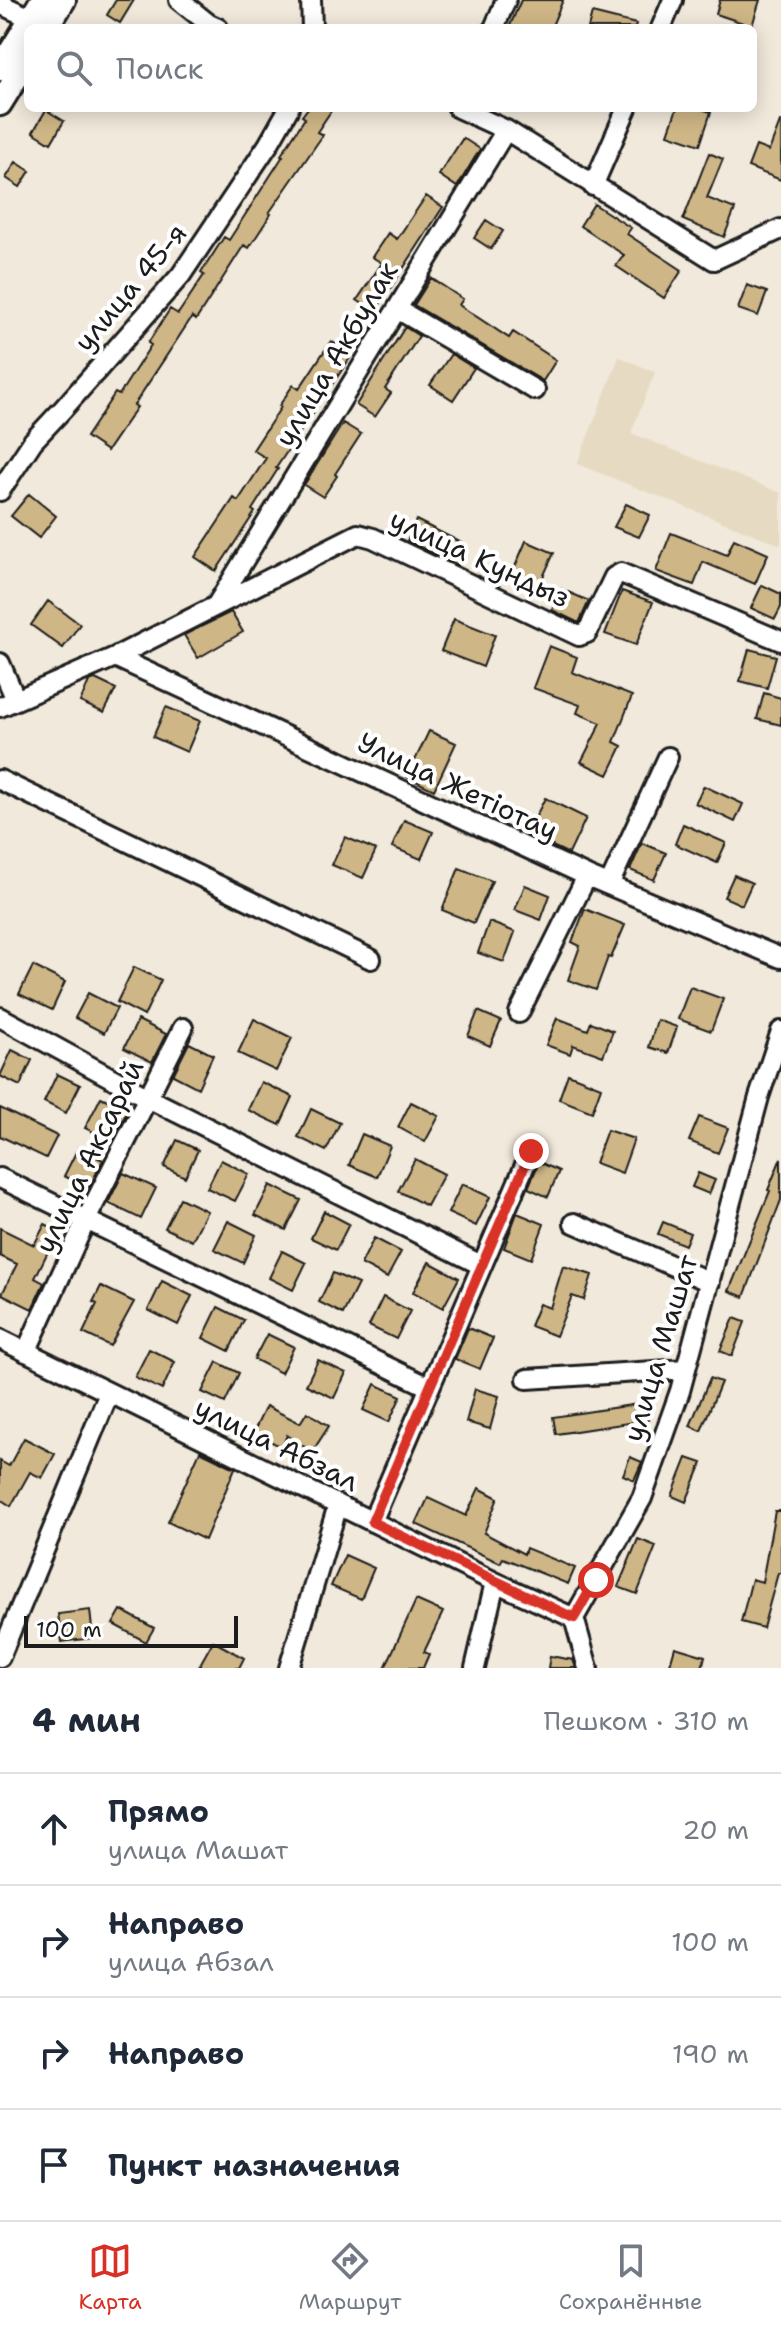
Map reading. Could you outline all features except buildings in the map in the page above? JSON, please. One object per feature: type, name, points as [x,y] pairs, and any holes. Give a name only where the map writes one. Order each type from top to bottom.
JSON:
[{"type":"main road","points":[[42,18],[64,0]]},
{"type":"main road","points":[[0,69],[24,40]]},
{"type":"main road","points":[[0,104],[24,65]]},
{"type":"street","points":[[179,0],[209,24]]},
{"type":"street","points":[[311,0],[312,24]]},
{"type":"street","points":[[496,24],[506,0]]},
{"type":"street","points":[[663,24],[673,0]]},
{"type":"street","points":[[0,4],[42,18]]},
{"type":"street","name":"улица 45-я","points":[[0,491],[33,441],[181,275],[287,112]]},
{"type":"street","points":[[468,112],[506,130],[714,260],[781,229]]},
{"type":"street","points":[[593,186],[625,112]]},
{"type":"street","name":"улица Акбулак","points":[[215,607],[506,130]]},
{"type":"street","points":[[397,309],[535,390]]},
{"type":"street","name":"улица Кундыз","points":[[8,704],[115,657],[358,534],[373,538],[579,636],[587,633],[614,577],[621,573],[781,641]]},
{"type":"street","name":"Улица Жетіотау","points":[[115,657],[587,876],[781,958]]},
{"type":"street","points":[[0,663],[8,704]]},
{"type":"street","points":[[609,885],[668,757]]},
{"type":"street","points":[[0,780],[371,959]]},
{"type":"street","points":[[519,1013],[587,876]]},
{"type":"street","points":[[0,1017],[148,1098],[481,1265]]},
{"type":"street","name":"улица Аксарай","points":[[26,1352],[86,1220],[183,1028]]},
{"type":"street","name":"улица Машат","points":[[574,1618],[642,1498],[680,1391],[759,1097],[781,1031]]},
{"type":"street","points":[[372,1522],[531,1151]]},
{"type":"street","points":[[0,1178],[429,1387]]},
{"type":"street","points":[[574,1223],[710,1282]]},
{"type":"street","name":"улица Абзал","points":[[0,1339],[574,1618]]},
{"type":"street","points":[[527,1379],[686,1369]]},
{"type":"street","points":[[0,1657],[109,1393]]},
{"type":"street","points":[[289,1668],[338,1505]]},
{"type":"street","points":[[475,1668],[495,1582]]},
{"type":"street","points":[[574,1618],[588,1668]]},
{"type":"shaded area","points":[[619,357],[655,372],[631,433],[781,493],[781,545],[577,464]]},
{"type":"route","points":[[531,1151],[372,1522],[574,1618],[596,1580]]}]
